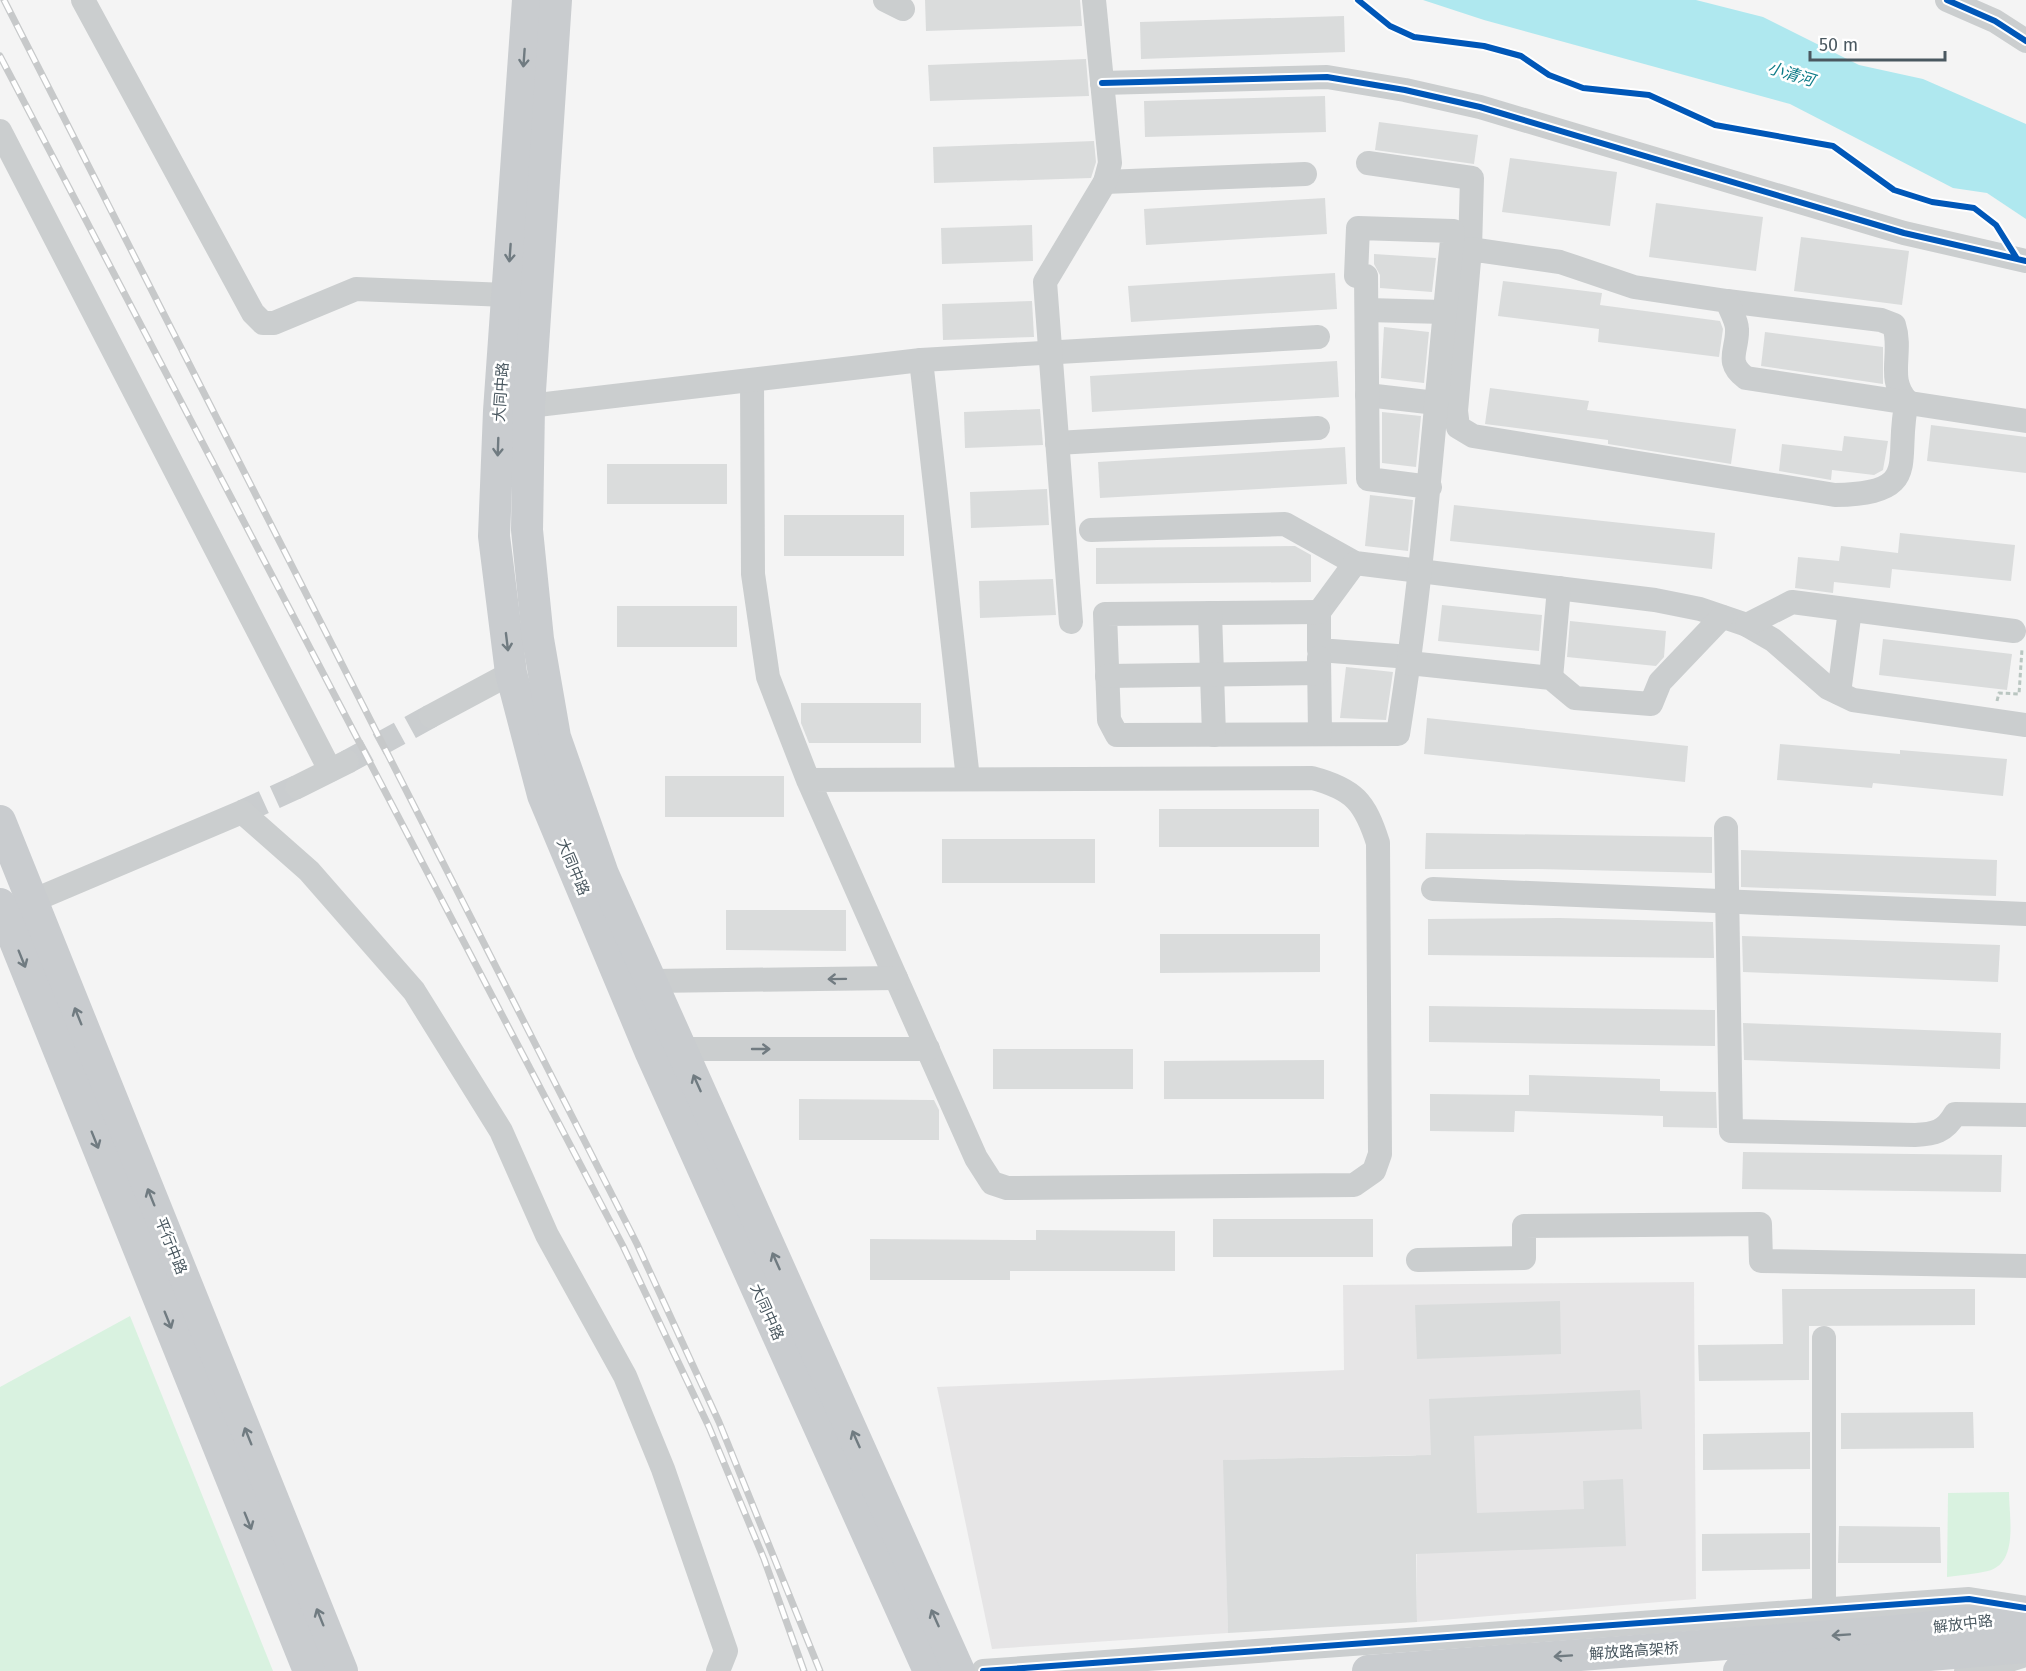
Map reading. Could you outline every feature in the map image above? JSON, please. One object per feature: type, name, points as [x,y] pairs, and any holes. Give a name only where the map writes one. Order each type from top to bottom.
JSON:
[{"type":"main road","name":"大同中路","points":[[528,0],[507,295],[494,536],[511,673],[543,795],[651,1053],[929,1671]]},
{"type":"main road","name":"大同中路","points":[[556,0],[529,406],[527,530],[538,639],[555,737],[603,874],[959,1671]]},
{"type":"main road","name":"平行中路","points":[[0,821],[342,1671]]},
{"type":"main road","name":"平行中路","points":[[0,904],[309,1671]]},
{"type":"main road","name":"解放中路","points":[[1901,1645],[2026,1616]]},
{"type":"main road","name":"解放中路","points":[[1901,1645],[2026,1647]]},
{"type":"main road","name":"解放路高架桥","points":[[1368,1671],[1901,1645]]},
{"type":"main road","points":[[1739,1671],[1901,1645]]},
{"type":"street","points":[[83,0],[253,313],[263,323],[274,323],[356,289],[507,295]]},
{"type":"street","points":[[1071,622],[1045,282],[1106,182],[1110,163],[1094,0]]},
{"type":"street","points":[[1947,0],[1977,7],[2026,41]]},
{"type":"street","points":[[1102,83],[1327,77],[1406,90],[1480,107],[1904,233],[2026,261]]},
{"type":"street","points":[[0,131],[339,766],[297,787]]},
{"type":"street","points":[[1368,163],[1472,178],[1470,249],[1456,411],[1458,427],[1473,436],[1835,495],[1862,494],[1895,480],[1903,465],[1904,415],[1907,401]]},
{"type":"street","points":[[1106,182],[1305,174]]},
{"type":"street","points":[[1319,612],[1105,614],[1109,720],[1117,735],[1398,734],[1422,572],[1430,486],[1444,312],[1453,231],[1358,228],[1356,276],[1366,276],[1368,479],[1430,486]]},
{"type":"street","points":[[1470,249],[1560,262],[1634,287],[1726,302],[1881,320],[1894,325],[1899,341],[1895,376],[1898,392],[1907,401]]},
{"type":"street","points":[[1726,302],[1738,327],[1733,352],[1734,362],[1738,372],[1746,378],[2026,421]]},
{"type":"street","points":[[1367,310],[1444,312]]},
{"type":"street","points":[[529,406],[921,360],[1049,350],[1318,337]]},
{"type":"street","points":[[921,360],[968,779]]},
{"type":"street","points":[[752,380],[753,574],[768,677],[808,780],[976,1158],[992,1183],[1007,1188],[1354,1185],[1374,1171],[1380,1154],[1378,843],[1371,820],[1359,803],[1340,786],[1312,778],[808,780]]},
{"type":"street","points":[[1367,395],[1436,403]]},
{"type":"street","points":[[1057,443],[1318,428]]},
{"type":"street","points":[[1091,530],[1285,524],[1355,563],[1655,600],[1700,609],[1747,625],[1773,640],[1828,688],[1853,700],[2026,725]]},
{"type":"street","points":[[1320,734],[1319,612],[1355,563]]},
{"type":"street","points":[[1551,678],[1560,588]]},
{"type":"street","points":[[1747,625],[1792,602],[2014,631]]},
{"type":"street","points":[[1839,693],[1850,610]]},
{"type":"street","points":[[1210,614],[1214,735]]},
{"type":"street","points":[[1107,676],[1211,673],[1319,662],[1410,660],[1551,678],[1575,698],[1651,704],[1660,682],[1722,617]]},
{"type":"street","points":[[431,716],[511,673]]},
{"type":"street","points":[[32,901],[242,812],[309,871],[414,991],[501,1131],[547,1235],[625,1376],[663,1469],[725,1664]]},
{"type":"street","points":[[1725,828],[1731,1131],[1935,1134],[1948,1126],[1955,1114],[2026,1115]]},
{"type":"street","points":[[1433,889],[2026,914]]},
{"type":"street","points":[[651,981],[896,978]]},
{"type":"street","points":[[682,1049],[928,1049]]},
{"type":"street","points":[[1418,1260],[1524,1258],[1524,1226],[1760,1224],[1761,1261],[2026,1266]]},
{"type":"street","points":[[1824,1338],[1824,1609]]},
{"type":"street","points":[[983,1671],[1969,1599],[2026,1608]]},
{"type":"street","points":[[1966,1671],[1980,1670],[2026,1655]]},
{"type":"path","points":[[1995,720],[1999,693],[2019,694],[2022,645],[2014,631]]},
{"type":"shaded area","points":[[1694,1282],[1696,1599],[1417,1622],[1416,1455],[1224,1460],[1228,1633],[992,1649],[937,1387],[1344,1370],[1343,1285]]},
{"type":"green space","points":[[130,1316],[273,1671],[0,1671],[0,1387]]},
{"type":"green space","points":[[2009,1492],[2011,1526],[2008,1549],[2004,1559],[1998,1566],[1988,1571],[1947,1577],[1948,1493]]},
{"type":"water","name":"小清河","points":[[1423,0],[1696,0],[1763,17],[1859,65],[1923,79],[2026,124],[2026,219],[1987,193],[1953,188],[1790,104],[1484,20]]},
{"type":"building","points":[[925,0],[1080,0],[1082,26],[926,31]]},
{"type":"building","points":[[1344,16],[1345,52],[1141,59],[1140,22]]},
{"type":"building","points":[[1086,59],[1089,96],[930,101],[928,65]]},
{"type":"building","points":[[1325,96],[1326,132],[1145,137],[1144,101]]},
{"type":"building","points":[[1379,122],[1478,135],[1474,164],[1375,150]]},
{"type":"building","points":[[1094,141],[1096,162],[1091,178],[934,183],[933,147]]},
{"type":"building","points":[[1510,158],[1617,172],[1610,226],[1502,212]]},
{"type":"building","points":[[1325,198],[1327,234],[1146,245],[1144,209]]},
{"type":"building","points":[[1656,203],[1763,217],[1756,271],[1649,257]]},
{"type":"building","points":[[1032,225],[1033,261],[942,264],[941,228]]},
{"type":"building","points":[[1801,237],[1909,251],[1902,305],[1794,291]]},
{"type":"building","points":[[1374,254],[1436,258],[1432,292],[1380,288],[1380,275],[1374,264]]},
{"type":"building","points":[[1335,273],[1337,309],[1131,322],[1128,286]]},
{"type":"building","points":[[1503,281],[1602,293],[1600,305],[1720,321],[1723,329],[1719,357],[1598,342],[1599,329],[1498,316]]},
{"type":"building","points":[[1032,301],[1034,337],[943,340],[942,304]]},
{"type":"building","points":[[1384,327],[1429,332],[1424,383],[1381,378]]},
{"type":"building","points":[[1765,332],[1883,347],[1883,384],[1761,366]]},
{"type":"building","points":[[1337,361],[1339,397],[1092,412],[1090,376]]},
{"type":"building","points":[[1490,388],[1589,401],[1587,410],[1736,429],[1731,464],[1608,444],[1608,440],[1485,424]]},
{"type":"building","points":[[1040,409],[1043,445],[965,448],[964,412]]},
{"type":"building","points":[[1382,412],[1421,416],[1416,467],[1382,463]]},
{"type":"building","points":[[1931,425],[2026,437],[2026,473],[1927,461]]},
{"type":"building","points":[[1844,436],[1888,441],[1883,470],[1874,475],[1832,470],[1831,480],[1779,471],[1782,444],[1842,451]]},
{"type":"building","points":[[1345,447],[1347,484],[1100,498],[1098,462]]},
{"type":"building","points":[[607,464],[727,464],[727,504],[607,504]]},
{"type":"building","points":[[1047,489],[1049,525],[971,528],[970,492]]},
{"type":"building","points":[[1370,495],[1413,500],[1408,551],[1365,546]]},
{"type":"building","points":[[1454,505],[1715,533],[1712,569],[1450,541]]},
{"type":"building","points":[[784,515],[904,515],[904,556],[784,556]]},
{"type":"building","points":[[1900,533],[2015,545],[2011,581],[1892,569],[1890,588],[1834,582],[1833,593],[1795,588],[1798,557],[1839,561],[1841,546],[1898,553]]},
{"type":"building","points":[[1295,546],[1311,555],[1311,582],[1096,584],[1096,548]]},
{"type":"building","points":[[1053,579],[1056,615],[980,618],[979,581]]},
{"type":"building","points":[[1442,605],[1542,615],[1539,651],[1438,641]]},
{"type":"building","points":[[617,606],[737,606],[737,647],[617,647]]},
{"type":"building","points":[[1570,621],[1666,631],[1664,657],[1656,666],[1567,657]]},
{"type":"building","points":[[1883,639],[2012,654],[2007,690],[1879,675]]},
{"type":"building","points":[[1346,667],[1393,672],[1386,720],[1340,718]]},
{"type":"building","points":[[801,703],[921,703],[921,743],[809,743],[801,723]]},
{"type":"building","points":[[1427,718],[1688,746],[1685,782],[1424,754]]},
{"type":"building","points":[[1780,744],[1900,754],[1900,750],[2007,759],[2003,796],[1873,783],[1872,788],[1777,780]]},
{"type":"building","points":[[665,776],[784,776],[784,817],[665,817]]},
{"type":"building","points":[[1159,809],[1319,809],[1319,847],[1159,847]]},
{"type":"building","points":[[1426,833],[1712,837],[1712,873],[1425,869]]},
{"type":"building","points":[[942,839],[1095,839],[1095,883],[942,883]]},
{"type":"building","points":[[1741,850],[1997,860],[1996,896],[1741,887]]},
{"type":"building","points":[[726,910],[846,910],[846,951],[726,950]]},
{"type":"building","points":[[1560,918],[1713,922],[1714,958],[1428,955],[1428,919]]},
{"type":"building","points":[[1160,934],[1320,934],[1320,972],[1160,973]]},
{"type":"building","points":[[1742,936],[2000,945],[1998,982],[1743,972]]},
{"type":"building","points":[[1429,1006],[1715,1010],[1715,1046],[1429,1042]]},
{"type":"building","points":[[1743,1023],[2001,1033],[2000,1069],[1744,1060]]},
{"type":"building","points":[[993,1049],[1133,1049],[1133,1089],[993,1089]]},
{"type":"building","points":[[1324,1060],[1324,1099],[1164,1099],[1164,1061]]},
{"type":"building","points":[[1529,1075],[1660,1079],[1660,1091],[1716,1092],[1717,1128],[1663,1127],[1663,1116],[1515,1111],[1514,1132],[1430,1131],[1430,1094],[1529,1095]]},
{"type":"building","points":[[799,1099],[934,1100],[939,1110],[939,1140],[799,1140]]},
{"type":"building","points":[[1743,1152],[2002,1155],[2001,1192],[1742,1189]]},
{"type":"building","points":[[1213,1219],[1373,1219],[1373,1257],[1213,1257]]},
{"type":"building","points":[[1036,1230],[1175,1231],[1175,1271],[1010,1271],[1010,1280],[870,1280],[870,1239],[1036,1240]]},
{"type":"building","points":[[1782,1289],[1975,1289],[1975,1325],[1809,1326],[1809,1380],[1699,1381],[1698,1345],[1783,1344]]},
{"type":"building","points":[[1560,1301],[1561,1354],[1417,1359],[1415,1305]]},
{"type":"building","points":[[1640,1390],[1642,1429],[1474,1436],[1477,1513],[1584,1509],[1583,1481],[1623,1479],[1626,1546],[1416,1554],[1417,1622],[1228,1633],[1223,1460],[1431,1455],[1429,1399]]},
{"type":"building","points":[[1973,1412],[1974,1448],[1841,1449],[1841,1413]]},
{"type":"building","points":[[1810,1432],[1810,1469],[1703,1470],[1703,1434]]},
{"type":"building","points":[[1839,1526],[1940,1527],[1941,1563],[1838,1563]]},
{"type":"building","points":[[1810,1533],[1810,1569],[1702,1571],[1702,1534]]},
{"type":"tunnel","points":[[347,762],[431,716]]},
{"type":"tunnel","points":[[242,812],[297,787]]},
{"type":"railway","points":[[4,0],[637,1244],[719,1422],[820,1671]]},
{"type":"railway","points":[[0,56],[623,1246],[709,1427],[764,1559],[804,1671]]},
{"type":"cycle path","points":[[1358,0],[1390,26],[1414,37],[1484,46],[1521,56],[1549,75],[1583,88],[1649,95],[1715,125],[1833,146],[1894,190],[1932,202],[1974,208],[1996,225],[2016,257]]},
{"type":"cycle path","points":[[1947,0],[1995,21],[2026,41]]},
{"type":"cycle path","points":[[1102,83],[1327,77],[1405,90],[1480,107],[1904,233],[2026,261]]},
{"type":"cycle path","points":[[983,1671],[1969,1599],[2026,1608]]}]
